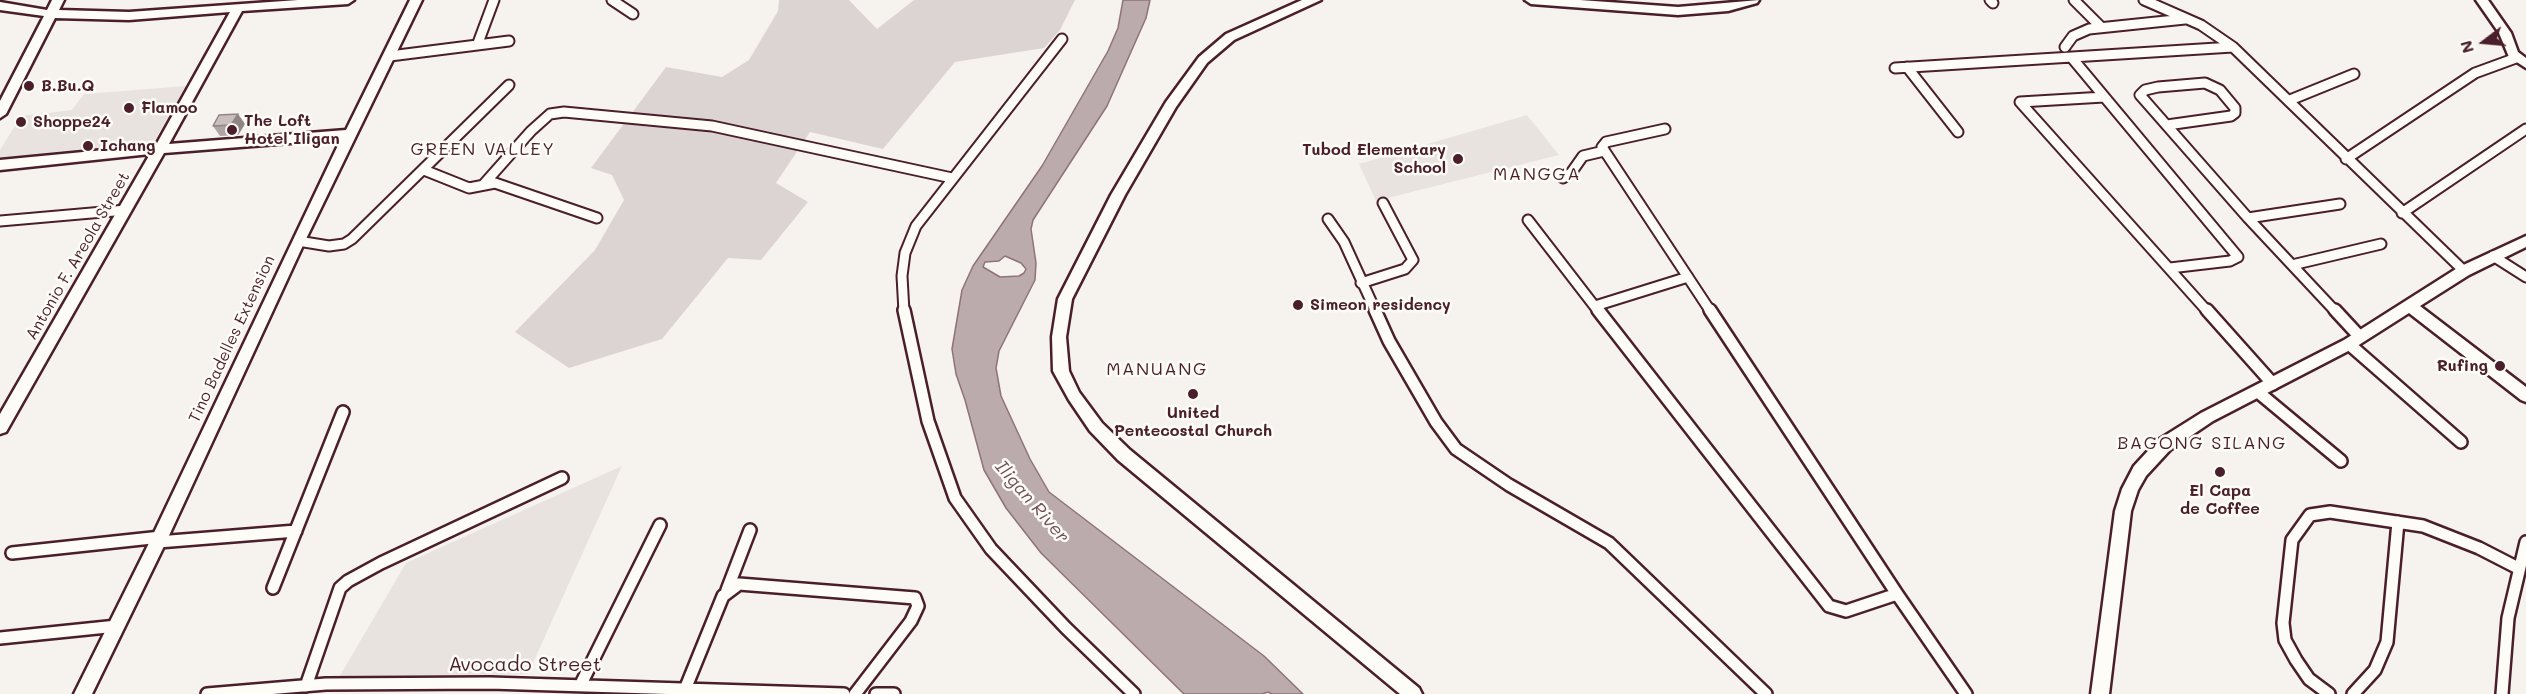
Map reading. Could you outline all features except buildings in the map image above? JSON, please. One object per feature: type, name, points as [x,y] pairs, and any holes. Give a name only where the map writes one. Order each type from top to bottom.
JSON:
[{"type":"street","points":[[0,114],[58,0]]},
{"type":"street","points":[[0,6],[52,14],[129,16],[348,0]]},
{"type":"street","name":"Tino Badelles Extension","points":[[83,694],[159,540],[298,241],[416,0]]},
{"type":"street","points":[[478,43],[494,0]]},
{"type":"street","points":[[612,0],[633,14]]},
{"type":"street","points":[[1315,0],[1297,5],[1230,37],[1203,60],[1172,105],[1118,195],[1065,299],[1059,337],[1061,371],[1074,396],[1096,427],[1124,455],[1413,694]]},
{"type":"street","points":[[1531,0],[1678,11],[1728,7],[1753,0]]},
{"type":"street","points":[[2074,0],[2101,27]]},
{"type":"street","points":[[2144,0],[2188,18],[2233,47],[2464,271]]},
{"type":"street","points":[[2346,159],[2475,73],[2487,67],[2521,61],[2482,0]]},
{"type":"street","name":"Antonio F. Areola Street","points":[[0,428],[126,210],[238,8]]},
{"type":"street","points":[[2065,47],[2079,32],[2101,27],[2188,18]]},
{"type":"street","points":[[1062,39],[916,226],[905,253],[902,276],[905,321],[928,422],[955,498],[991,549],[1066,628],[1134,694]]},
{"type":"street","points":[[390,56],[478,43],[509,41]]},
{"type":"street","points":[[1895,68],[2233,47]]},
{"type":"street","points":[[2072,58],[2238,257],[2230,261],[2170,268]]},
{"type":"street","points":[[1907,67],[1958,132]]},
{"type":"street","points":[[2290,100],[2354,74]]},
{"type":"street","points":[[2167,125],[2231,116],[2235,113],[2235,108],[2220,90],[2205,83],[2158,87],[2141,92],[2140,95],[2292,265],[2354,341],[2461,442]]},
{"type":"street","points":[[298,241],[329,246],[344,244],[352,239],[509,85]]},
{"type":"street","points":[[2104,98],[2020,102],[2273,384]]},
{"type":"street","points":[[483,185],[531,131],[550,114],[564,112],[584,116],[712,126],[952,178]]},
{"type":"street","points":[[1665,129],[1606,142],[1602,147],[1897,594],[1966,694]]},
{"type":"street","points":[[2402,213],[2526,129]]},
{"type":"street","points":[[0,165],[159,149],[351,134]]},
{"type":"street","points":[[1563,178],[1571,172],[1583,156],[1604,151]]},
{"type":"street","points":[[424,170],[469,188],[495,183],[597,218]]},
{"type":"street","points":[[1361,283],[1405,269],[1413,260],[1383,203]]},
{"type":"street","points":[[2248,218],[2340,204]]},
{"type":"street","points":[[0,221],[126,210]]},
{"type":"street","points":[[1328,219],[1344,242],[1376,316],[1416,389],[1456,449],[1509,485],[1610,543],[1766,694]]},
{"type":"street","points":[[1528,220],[1829,606],[1845,611],[1897,594]]},
{"type":"street","points":[[2100,694],[2123,511],[2130,489],[2140,471],[2164,445],[2207,417],[2354,341],[2464,271],[2526,241]]},
{"type":"street","points":[[2292,265],[2380,244]]},
{"type":"street","points":[[2493,256],[2526,277]]},
{"type":"street","points":[[1595,306],[1688,277]]},
{"type":"street","points":[[2409,305],[2526,396]]},
{"type":"street","points":[[2258,392],[2341,461]]},
{"type":"street","points":[[273,588],[343,412]]},
{"type":"street","points":[[306,686],[340,588],[348,581],[381,563],[562,478]]},
{"type":"street","points":[[2329,694],[2309,679],[2285,640],[2283,623],[2292,540],[2310,515],[2330,512],[2423,526],[2446,534],[2518,568]]},
{"type":"street","points":[[2353,694],[2375,670],[2387,642],[2398,522]]},
{"type":"street","points":[[581,684],[660,525]]},
{"type":"street","points":[[686,687],[750,530]]},
{"type":"street","points":[[12,553],[296,531]]},
{"type":"street","points":[[2502,694],[2508,618],[2526,542]]},
{"type":"street","points":[[727,591],[739,584],[915,598],[918,606],[911,621],[855,694]]},
{"type":"street","points":[[0,639],[117,626]]},
{"type":"street","name":"Avocado Street","points":[[207,694],[306,686],[323,689],[448,689],[581,684],[844,694]]},
{"type":"street","points":[[876,694],[894,694]]},
{"type":"shaded area","points":[[779,0],[849,0],[877,29],[914,0],[1075,0],[1060,30],[1044,48],[955,62],[883,149],[810,132],[776,183],[808,202],[761,260],[728,258],[662,339],[569,368],[515,332],[595,250],[624,200],[612,175],[591,168],[666,67],[722,77],[749,60],[778,11]]},
{"type":"shaded area","points":[[186,86],[152,145],[0,158],[0,150],[21,116],[72,110],[84,94]]},
{"type":"shaded area","name":"Tubod Elementary School","points":[[1527,115],[1559,155],[1376,201],[1359,164]]},
{"type":"shaded area","points":[[622,466],[528,674],[338,679],[406,563]]},
{"type":"water","name":"Iligan River","points":[[1123,0],[1150,0],[1146,18],[1107,106],[1033,220],[1031,229],[1036,263],[1035,280],[999,351],[996,368],[1001,396],[1030,459],[1049,492],[1264,656],[1303,694],[1268,692],[1262,694],[1184,694],[1041,553],[1006,508],[984,470],[956,374],[952,349],[962,290],[973,266],[1042,166],[1108,51],[1118,28]],"holes":[[[1005,256],[1021,263],[1026,269],[1019,276],[1000,277],[983,267],[985,262],[999,261]]]},
{"type":"place","name":"B.Bu.Q","points":[[29,86]]},
{"type":"place","name":"Flamoo","points":[[129,108]]},
{"type":"place","name":"Shoppe24","points":[[21,122]]},
{"type":"place","name":"The Loft Hotel Iligan","points":[[232,130]]},
{"type":"place","name":"Ichang","points":[[88,146]]},
{"type":"place","name":"Tubod Elementary School","points":[[1458,159]]},
{"type":"place","name":"Simeon residency","points":[[1298,305]]},
{"type":"place","name":"Rufing","points":[[2500,366]]},
{"type":"place","name":"United Pentecostal Church","points":[[1193,394]]},
{"type":"place","name":"El Capa de Coffee","points":[[2220,472]]},
{"type":"district","name":"GREEN VALLEY","points":[[483,149]]},
{"type":"district","name":"MANGGA","points":[[1537,174]]},
{"type":"district","name":"MANUANG","points":[[1157,369]]},
{"type":"district","name":"BAGONG SILANG","points":[[2202,443]]}]
